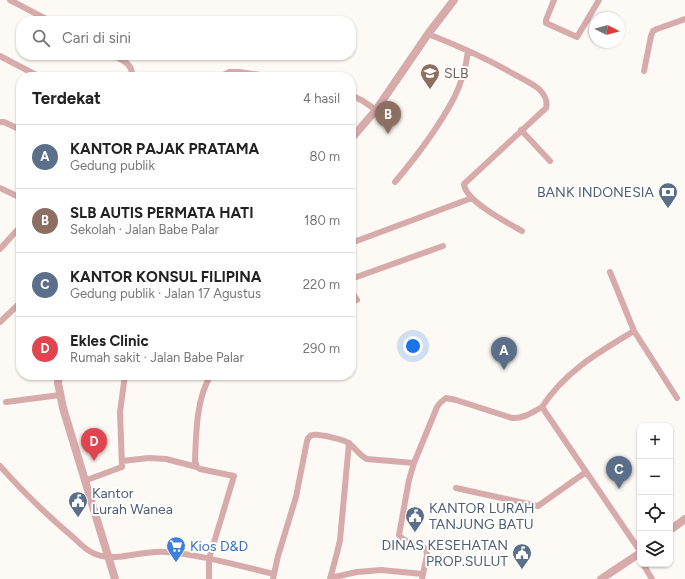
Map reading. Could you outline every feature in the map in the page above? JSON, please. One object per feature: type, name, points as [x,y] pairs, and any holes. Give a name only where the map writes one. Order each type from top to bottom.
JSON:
[{"type":"street","points":[[10,0],[40,16]]},
{"type":"street","points":[[356,133],[376,110],[428,34],[454,0]]},
{"type":"street","points":[[554,0],[546,23],[576,37],[580,33],[599,0]]},
{"type":"street","points":[[644,71],[653,31],[685,19]]},
{"type":"street","points":[[428,34],[496,64],[525,80],[544,95],[547,103],[546,108],[464,183],[464,188],[472,198],[503,220],[522,231]]},
{"type":"street","points":[[395,182],[434,131],[454,97],[466,66],[468,51]]},
{"type":"street","points":[[0,56],[30,72]]},
{"type":"street","points":[[121,60],[131,68],[132,72]]},
{"type":"street","points":[[356,98],[376,110]]},
{"type":"street","points":[[0,122],[4,122],[16,128]]},
{"type":"street","points":[[522,130],[550,161]]},
{"type":"street","points":[[0,188],[16,196]]},
{"type":"street","points":[[356,241],[472,198]]},
{"type":"street","points":[[0,248],[16,231]]},
{"type":"street","points":[[356,277],[442,246]]},
{"type":"street","points":[[610,272],[634,331],[677,398]]},
{"type":"street","points":[[0,322],[16,307]]},
{"type":"street","points":[[349,443],[340,540],[330,578],[358,572],[381,570],[422,576],[427,555],[426,549],[406,542],[399,535],[409,480],[414,463],[440,403],[446,398],[512,418],[524,416],[542,407],[551,393],[572,372],[586,361],[634,331]]},
{"type":"street","points":[[59,380],[60,394],[84,481],[115,579]]},
{"type":"street","points":[[84,481],[122,468],[120,412],[124,380]]},
{"type":"street","points":[[197,467],[195,462],[198,417],[203,390],[208,380]]},
{"type":"street","points":[[6,402],[60,394]]},
{"type":"street","points":[[542,407],[637,551]]},
{"type":"street","points":[[0,466],[60,527],[86,550],[94,554],[108,558],[159,552],[209,559],[274,576],[296,497],[307,439],[309,436],[325,436],[349,443],[367,459],[414,463]]},
{"type":"street","points":[[122,461],[150,458],[166,460],[234,476],[209,559],[209,579]]},
{"type":"street","points":[[456,488],[538,506],[586,472]]},
{"type":"street","points":[[673,528],[685,519]]},
{"type":"street","points":[[601,579],[637,555]]},
{"type":"street","points":[[645,567],[652,579]]},
{"type":"place","name":"SLB","points":[[430,90]]},
{"type":"place","name":"SLB AUTIS PERMATA HATI","points":[[388,134]]},
{"type":"place","name":"BANK INDONESIA","points":[[668,209]]},
{"type":"place","name":"KANTOR PAJAK PRATAMA","points":[[504,370]]},
{"type":"place","name":"Ekles Clinic","points":[[94,461]]},
{"type":"place","name":"KANTOR KONSUL FILIPINA","points":[[619,489]]},
{"type":"place","name":"Kantor Lurah Wanea","points":[[78,518]]},
{"type":"place","name":"KANTOR LURAH TANJUNG BATU","points":[[415,533]]},
{"type":"place","name":"Kios D&D","points":[[176,563]]},
{"type":"place","name":"DINAS KESEHATAN PROP.SULUT","points":[[522,570]]}]
